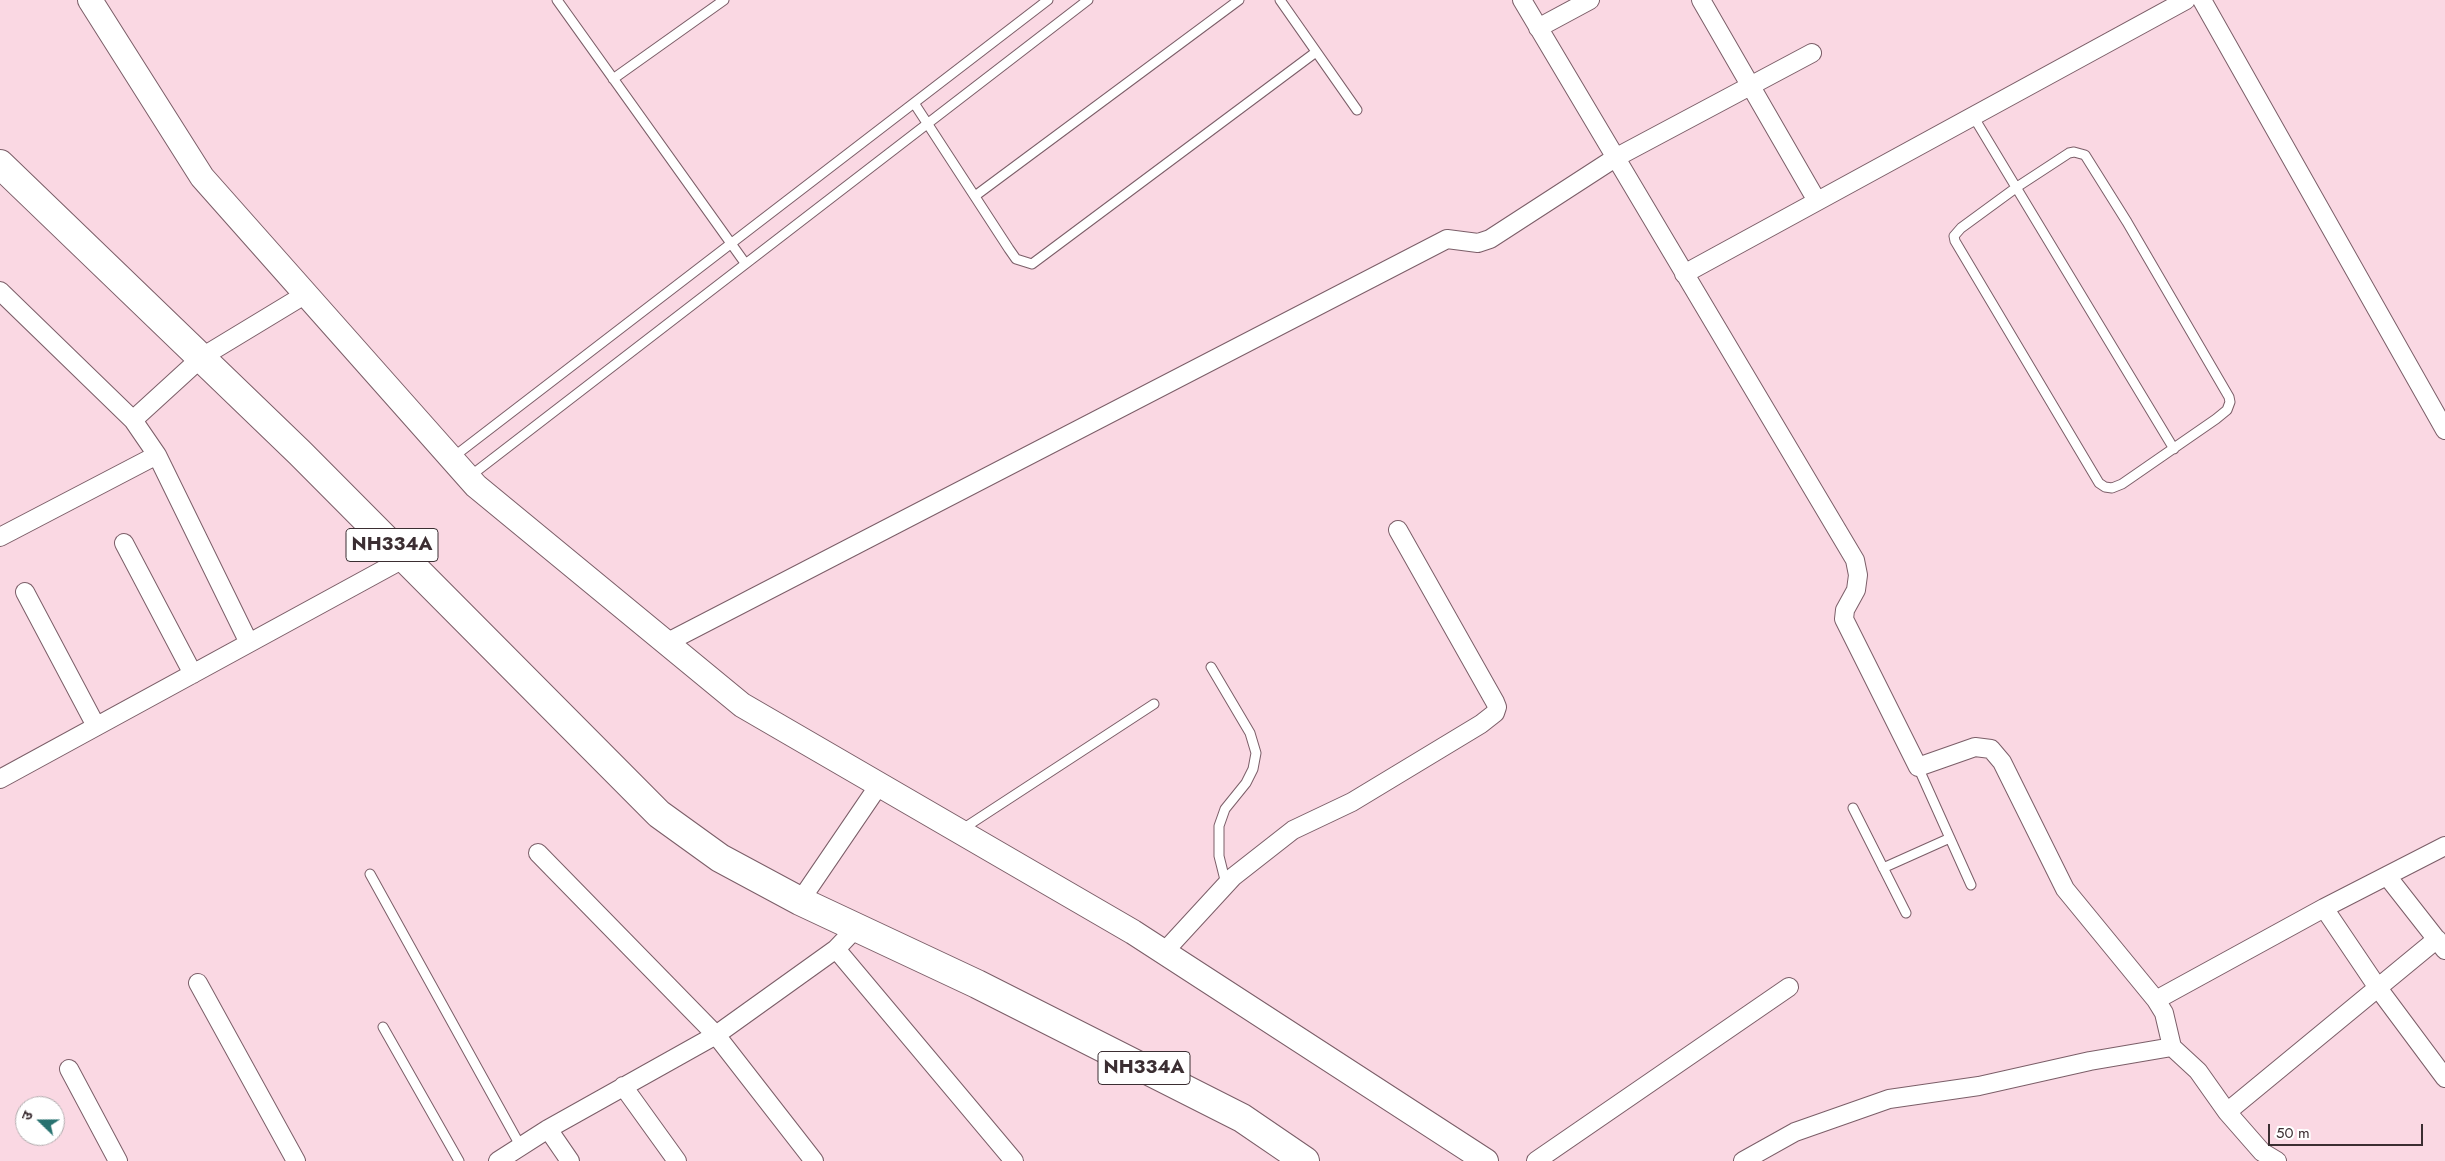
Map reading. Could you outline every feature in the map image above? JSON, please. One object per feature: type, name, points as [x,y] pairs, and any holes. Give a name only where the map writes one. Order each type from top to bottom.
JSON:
[{"type":"highway","name":"NH334A","points":[[0,164],[202,357],[660,814],[720,858],[800,901],[977,984],[1242,1118],[1305,1161]]},
{"type":"street","points":[[90,0],[202,177],[476,486],[742,705],[1164,952],[1486,1161]]},
{"type":"street","points":[[1522,0],[1855,560],[1858,575],[1856,590],[1845,610],[1844,619],[1918,767],[1975,748],[1991,749],[2002,762],[2064,889],[2156,1000],[2164,1013],[2172,1047],[2198,1071],[2227,1112],[2262,1152],[2277,1161]]},
{"type":"street","points":[[1538,28],[1590,0]]},
{"type":"street","points":[[1701,0],[1817,202]]},
{"type":"street","points":[[1684,274],[2186,0]]},
{"type":"street","points":[[2202,0],[2445,430]]},
{"type":"street","points":[[666,643],[1447,239],[1478,243],[1490,238],[1615,158],[1812,53]]},
{"type":"street","points":[[0,291],[133,420],[157,455],[249,643]]},
{"type":"street","points":[[133,420],[202,357],[306,294]]},
{"type":"street","points":[[0,537],[157,455]]},
{"type":"street","points":[[1164,952],[1226,885],[1293,830],[1352,802],[1495,714],[1497,707],[1495,702],[1398,530]]},
{"type":"street","points":[[124,543],[193,674]]},
{"type":"street","points":[[0,778],[405,558]]},
{"type":"street","points":[[25,592],[96,726]]},
{"type":"street","points":[[800,901],[879,785]]},
{"type":"street","points":[[2156,1000],[2324,908],[2445,846]]},
{"type":"street","points":[[538,853],[716,1035],[814,1161]]},
{"type":"street","points":[[2227,1112],[2378,988],[2441,945],[2387,876]]},
{"type":"street","points":[[2324,908],[2378,988],[2445,1078]]},
{"type":"street","points":[[498,1161],[548,1129],[716,1035],[836,949],[857,927]]},
{"type":"street","points":[[836,949],[1014,1161]]},
{"type":"street","points":[[198,983],[296,1161]]},
{"type":"street","points":[[1536,1161],[1789,987]]},
{"type":"street","points":[[1743,1161],[1795,1132],[1889,1099],[1979,1086],[2090,1061],[2172,1047]]},
{"type":"street","points":[[69,1069],[118,1161]]},
{"type":"street","points":[[623,1086],[677,1161]]},
{"type":"street","points":[[548,1129],[570,1161]]},
{"type":"lane","points":[[557,0],[745,263]]},
{"type":"lane","points":[[613,78],[724,0]]},
{"type":"lane","points":[[452,458],[1048,0]]},
{"type":"lane","points":[[469,477],[927,122],[1088,0]]},
{"type":"lane","points":[[975,196],[1239,0]]},
{"type":"lane","points":[[1280,0],[1357,110]]},
{"type":"lane","points":[[914,103],[1016,259],[1032,264],[1316,52]]},
{"type":"lane","points":[[1973,116],[2174,449]]},
{"type":"lane","points":[[2069,153],[2085,155],[2127,222],[2229,397],[2227,410],[2174,449],[2122,484],[2112,488],[2105,487],[2099,482],[1955,241],[1956,234],[1961,228],[2017,186],[2069,153]]},
{"type":"lane","points":[[1211,668],[1250,733],[1256,753],[1253,769],[1246,783],[1224,809],[1219,826],[1218,856],[1226,885]]},
{"type":"lane","points":[[959,831],[1154,704]]},
{"type":"lane","points":[[1918,767],[1971,885]]},
{"type":"lane","points":[[1853,808],[1906,913]]},
{"type":"lane","points":[[1883,868],[1950,838]]},
{"type":"lane","points":[[370,874],[521,1147]]},
{"type":"lane","points":[[383,1027],[459,1161]]}]
